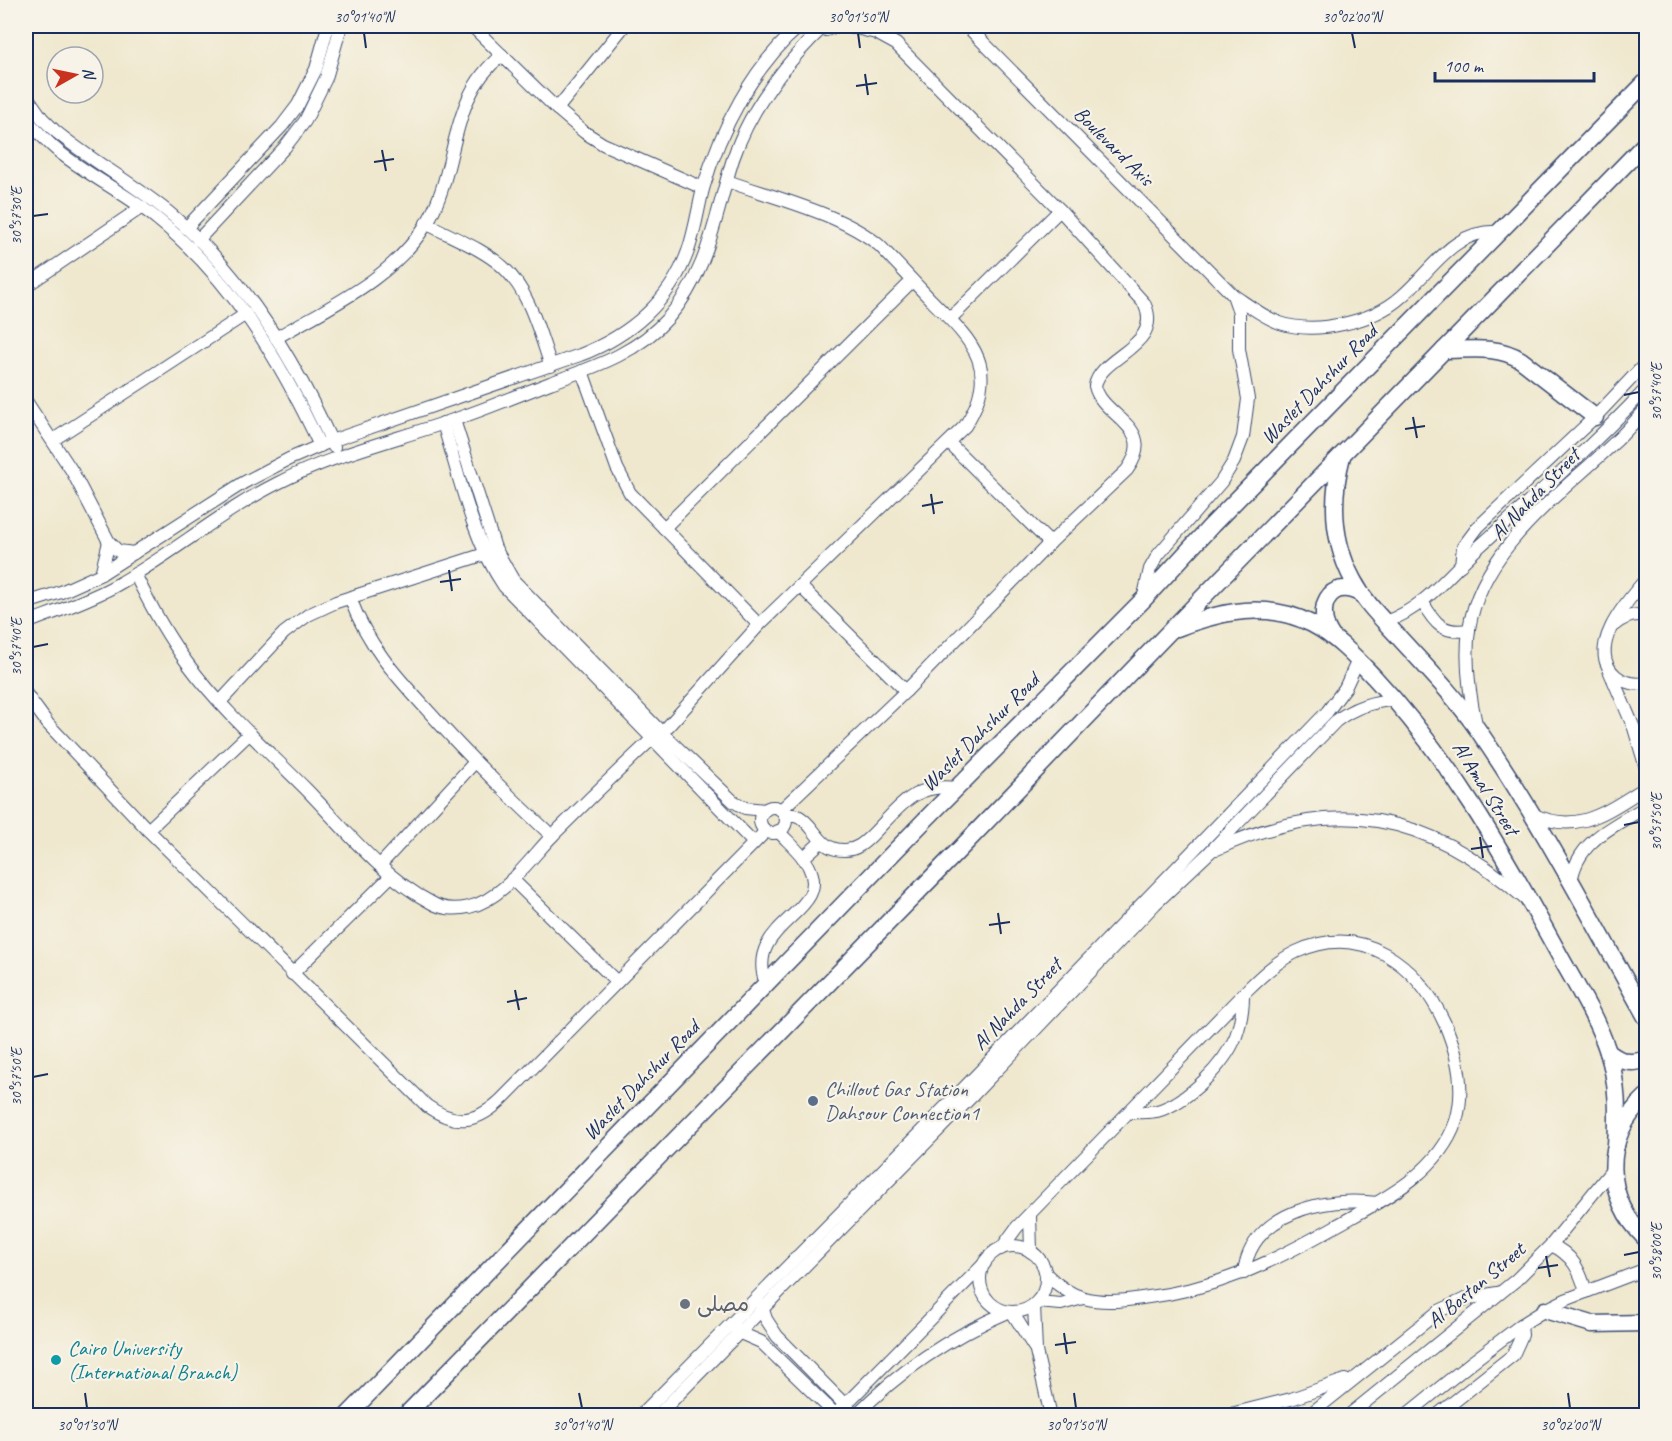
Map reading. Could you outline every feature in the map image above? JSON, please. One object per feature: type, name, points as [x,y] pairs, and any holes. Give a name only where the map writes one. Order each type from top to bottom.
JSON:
[{"type":"main road","name":"Waslet Dahshur Road","points":[[347,1416],[956,788],[1143,600],[1212,525],[1647,81]]},
{"type":"main road","points":[[405,1416],[1647,143]]},
{"type":"main road","points":[[1444,351],[1486,349],[1507,353],[1521,360],[1595,417]]},
{"type":"main road","name":"Al Amal Street","points":[[1342,454],[1335,491],[1336,530],[1346,564],[1361,594],[1431,672],[1476,728],[1532,814],[1647,1017]]},
{"type":"main road","points":[[1331,635],[1323,620],[1328,596],[1344,589],[1361,594]]},
{"type":"main road","name":"Al Amal Street","points":[[1170,631],[1215,614],[1239,610],[1287,615],[1303,620],[1331,635],[1395,700],[1451,771],[1532,905],[1594,1020],[1608,1052],[1617,1098],[1616,1146]]},
{"type":"main road","points":[[1608,1052],[1626,1062],[1636,1063],[1647,1059]]},
{"type":"main road","points":[[1647,1097],[1636,1106],[1624,1125],[1616,1146],[1613,1169],[1618,1199],[1633,1226],[1647,1239]]},
{"type":"main road","points":[[1545,1310],[1592,1324],[1647,1323]]},
{"type":"street","points":[[186,228],[282,126],[298,105],[316,69],[328,26]]},
{"type":"street","points":[[198,240],[285,147],[305,121],[326,78],[341,26]]},
{"type":"street","points":[[472,26],[584,132],[603,144],[704,188]]},
{"type":"street","points":[[558,109],[624,26]]},
{"type":"street","points":[[26,603],[61,592],[101,574],[243,483],[289,459],[326,443],[551,366],[596,349],[620,336],[642,319],[660,300],[676,277],[687,252],[716,151],[742,100],[773,52],[800,26]]},
{"type":"street","points":[[26,623],[92,597],[135,574],[254,496],[298,473],[605,363],[631,349],[655,331],[676,309],[693,284],[705,257],[734,156],[768,92],[818,27],[831,29],[837,26]]},
{"type":"street","points":[[782,813],[1133,462],[1136,442],[1133,432],[1099,396],[1095,387],[1099,376],[1142,336],[1146,330],[1148,316],[1144,303],[1060,210],[896,44],[876,33],[848,26]]},
{"type":"street","name":"Boulevard Axis","points":[[967,26],[1233,295],[1278,322],[1298,327],[1351,322],[1385,308],[1401,298],[1452,246],[1463,238],[1475,233],[1500,232]]},
{"type":"street","points":[[276,338],[381,275],[405,252],[426,224],[442,192],[468,95],[486,69],[502,55]]},
{"type":"street","points":[[26,95],[42,118],[60,135],[152,200],[186,228],[244,293],[276,338],[326,443]]},
{"type":"street","points":[[26,119],[60,152],[142,207],[192,249],[246,314],[326,443],[338,457]]},
{"type":"street","points":[[135,574],[158,618],[183,656],[220,702],[391,876],[431,903],[444,908],[457,909],[482,903],[512,879],[552,836],[657,736],[759,625],[949,443],[965,426],[976,408],[982,387],[981,365],[973,345],[880,246],[852,226],[727,181]]},
{"type":"street","points":[[26,286],[142,207]]},
{"type":"street","points":[[950,319],[1060,210]]},
{"type":"street","points":[[426,224],[492,259],[511,275],[525,296],[551,366]]},
{"type":"street","points":[[664,528],[912,281]]},
{"type":"street","points":[[1143,600],[1150,569],[1158,555],[1221,482],[1234,461],[1243,437],[1248,399],[1239,349],[1239,312],[1233,295]]},
{"type":"street","points":[[53,440],[246,314]]},
{"type":"street","points":[[1461,565],[1463,547],[1478,527],[1595,417],[1647,363]]},
{"type":"street","points":[[582,371],[621,477],[636,501],[759,625]]},
{"type":"street","name":"Al Nahda Street","points":[[1385,622],[1398,618],[1423,603],[1606,431],[1647,389]]},
{"type":"street","points":[[26,401],[53,440],[85,494],[109,542],[118,551],[134,553]]},
{"type":"street","name":"Al Nahda Street","points":[[1476,728],[1468,680],[1469,630],[1484,584],[1496,563],[1528,523],[1647,409]]},
{"type":"street","points":[[448,421],[485,554],[493,571],[516,600],[657,736],[733,801],[745,808],[765,810],[773,807],[782,813],[799,817],[821,842],[835,849],[846,850],[856,848],[865,842],[907,799],[916,793],[937,787],[956,788]]},
{"type":"street","points":[[448,421],[492,540],[503,565],[513,580],[754,843]]},
{"type":"street","points":[[949,443],[1050,543]]},
{"type":"street","points":[[101,574],[109,542]]},
{"type":"street","points":[[220,702],[290,628],[315,611],[485,554]]},
{"type":"street","points":[[1647,579],[1622,610],[1607,634],[1604,645],[1604,656],[1634,728],[1647,768]]},
{"type":"street","points":[[801,586],[906,691]]},
{"type":"street","points":[[350,598],[362,628],[379,656],[474,763],[552,836]]},
{"type":"street","points":[[1423,603],[1438,625],[1458,632],[1469,630]]},
{"type":"street","points":[[1613,626],[1632,615],[1647,616]]},
{"type":"street","name":"Al Nahda Street","points":[[640,1416],[734,1328],[762,1306],[973,1095],[1327,712],[1345,688],[1358,660]]},
{"type":"street","points":[[1608,666],[1614,675],[1623,681],[1632,684],[1647,683]]},
{"type":"street","points":[[26,694],[48,724],[148,830],[292,974],[427,1106],[440,1116],[456,1120],[472,1119],[488,1113],[754,843],[785,824],[782,813]]},
{"type":"street","name":"Al Nahda Street","points":[[657,1416],[734,1328],[965,1087],[1151,900],[1210,852],[1336,721],[1357,707],[1395,700]]},
{"type":"street","points":[[148,830],[250,733]]},
{"type":"street","points":[[380,865],[474,763]]},
{"type":"street","points":[[1532,814],[1556,822],[1581,822],[1597,817],[1646,787]]},
{"type":"street","points":[[1571,883],[1577,860],[1592,841],[1647,807]]},
{"type":"street","points":[[765,810],[760,821],[803,858],[812,876],[810,894],[806,902],[766,944],[761,964],[766,984]]},
{"type":"street","points":[[1210,852],[1252,834],[1297,821],[1338,817],[1379,820],[1419,831],[1458,850],[1496,875],[1532,905]]},
{"type":"street","points":[[803,858],[821,842]]},
{"type":"street","points":[[292,974],[391,876]]},
{"type":"street","points":[[512,879],[617,982]]},
{"type":"street","points":[[1001,1249],[1011,1234],[1243,995],[1273,967],[1296,953],[1308,948],[1335,943],[1362,945],[1388,955],[1409,970],[1428,994],[1445,1025],[1456,1058],[1461,1084],[1459,1111],[1449,1136],[1428,1165],[1412,1180],[1377,1203],[1308,1242],[1244,1273],[1213,1284],[1162,1296],[1110,1301],[1083,1298],[1067,1291],[1046,1274]]},
{"type":"street","points":[[1130,1112],[1146,1112],[1164,1108],[1187,1094],[1213,1071],[1228,1052],[1237,1034],[1241,1021],[1243,995]]},
{"type":"street","name":"Al Bostan Street","points":[[1348,1416],[1528,1268],[1551,1245],[1613,1169]]},
{"type":"street","points":[[1244,1273],[1245,1262],[1254,1242],[1284,1218],[1308,1207],[1334,1201],[1377,1203]]},
{"type":"street","points":[[1030,1215],[1031,1251]]},
{"type":"street","points":[[1551,1245],[1572,1260],[1582,1276],[1586,1292]]},
{"type":"street","points":[[734,1328],[761,1342],[838,1413],[855,1415],[874,1396],[915,1363],[960,1334],[1010,1312],[1024,1311],[1036,1303],[1045,1289],[1046,1274],[1041,1261],[1031,1251],[1016,1246],[1001,1249],[989,1257],[838,1413]]},
{"type":"street","points":[[985,1263],[980,1280],[982,1289],[992,1305],[1010,1312],[1036,1351]]},
{"type":"street","points":[[1405,1416],[1472,1362],[1545,1310],[1647,1269]]},
{"type":"street","points":[[1308,1416],[1439,1311],[1465,1299],[1501,1292]]},
{"type":"street","points":[[1036,1303],[1061,1304],[1083,1298]]},
{"type":"street","points":[[1036,1303],[1036,1351],[1051,1416]]},
{"type":"street","points":[[762,1306],[766,1320],[777,1336],[838,1413]]},
{"type":"street","points":[[1436,1416],[1513,1355],[1522,1335],[1521,1325]]},
{"type":"street","points":[[1223,1416],[1291,1399],[1357,1375]]},
{"type":"place","name":"Chillout Gas Station Dahsour Connection1","points":[[813,1101]]},
{"type":"place","name":"مصلى","points":[[685,1304]]},
{"type":"place","name":"Cairo University (International Branch)","points":[[56,1360]]}]
